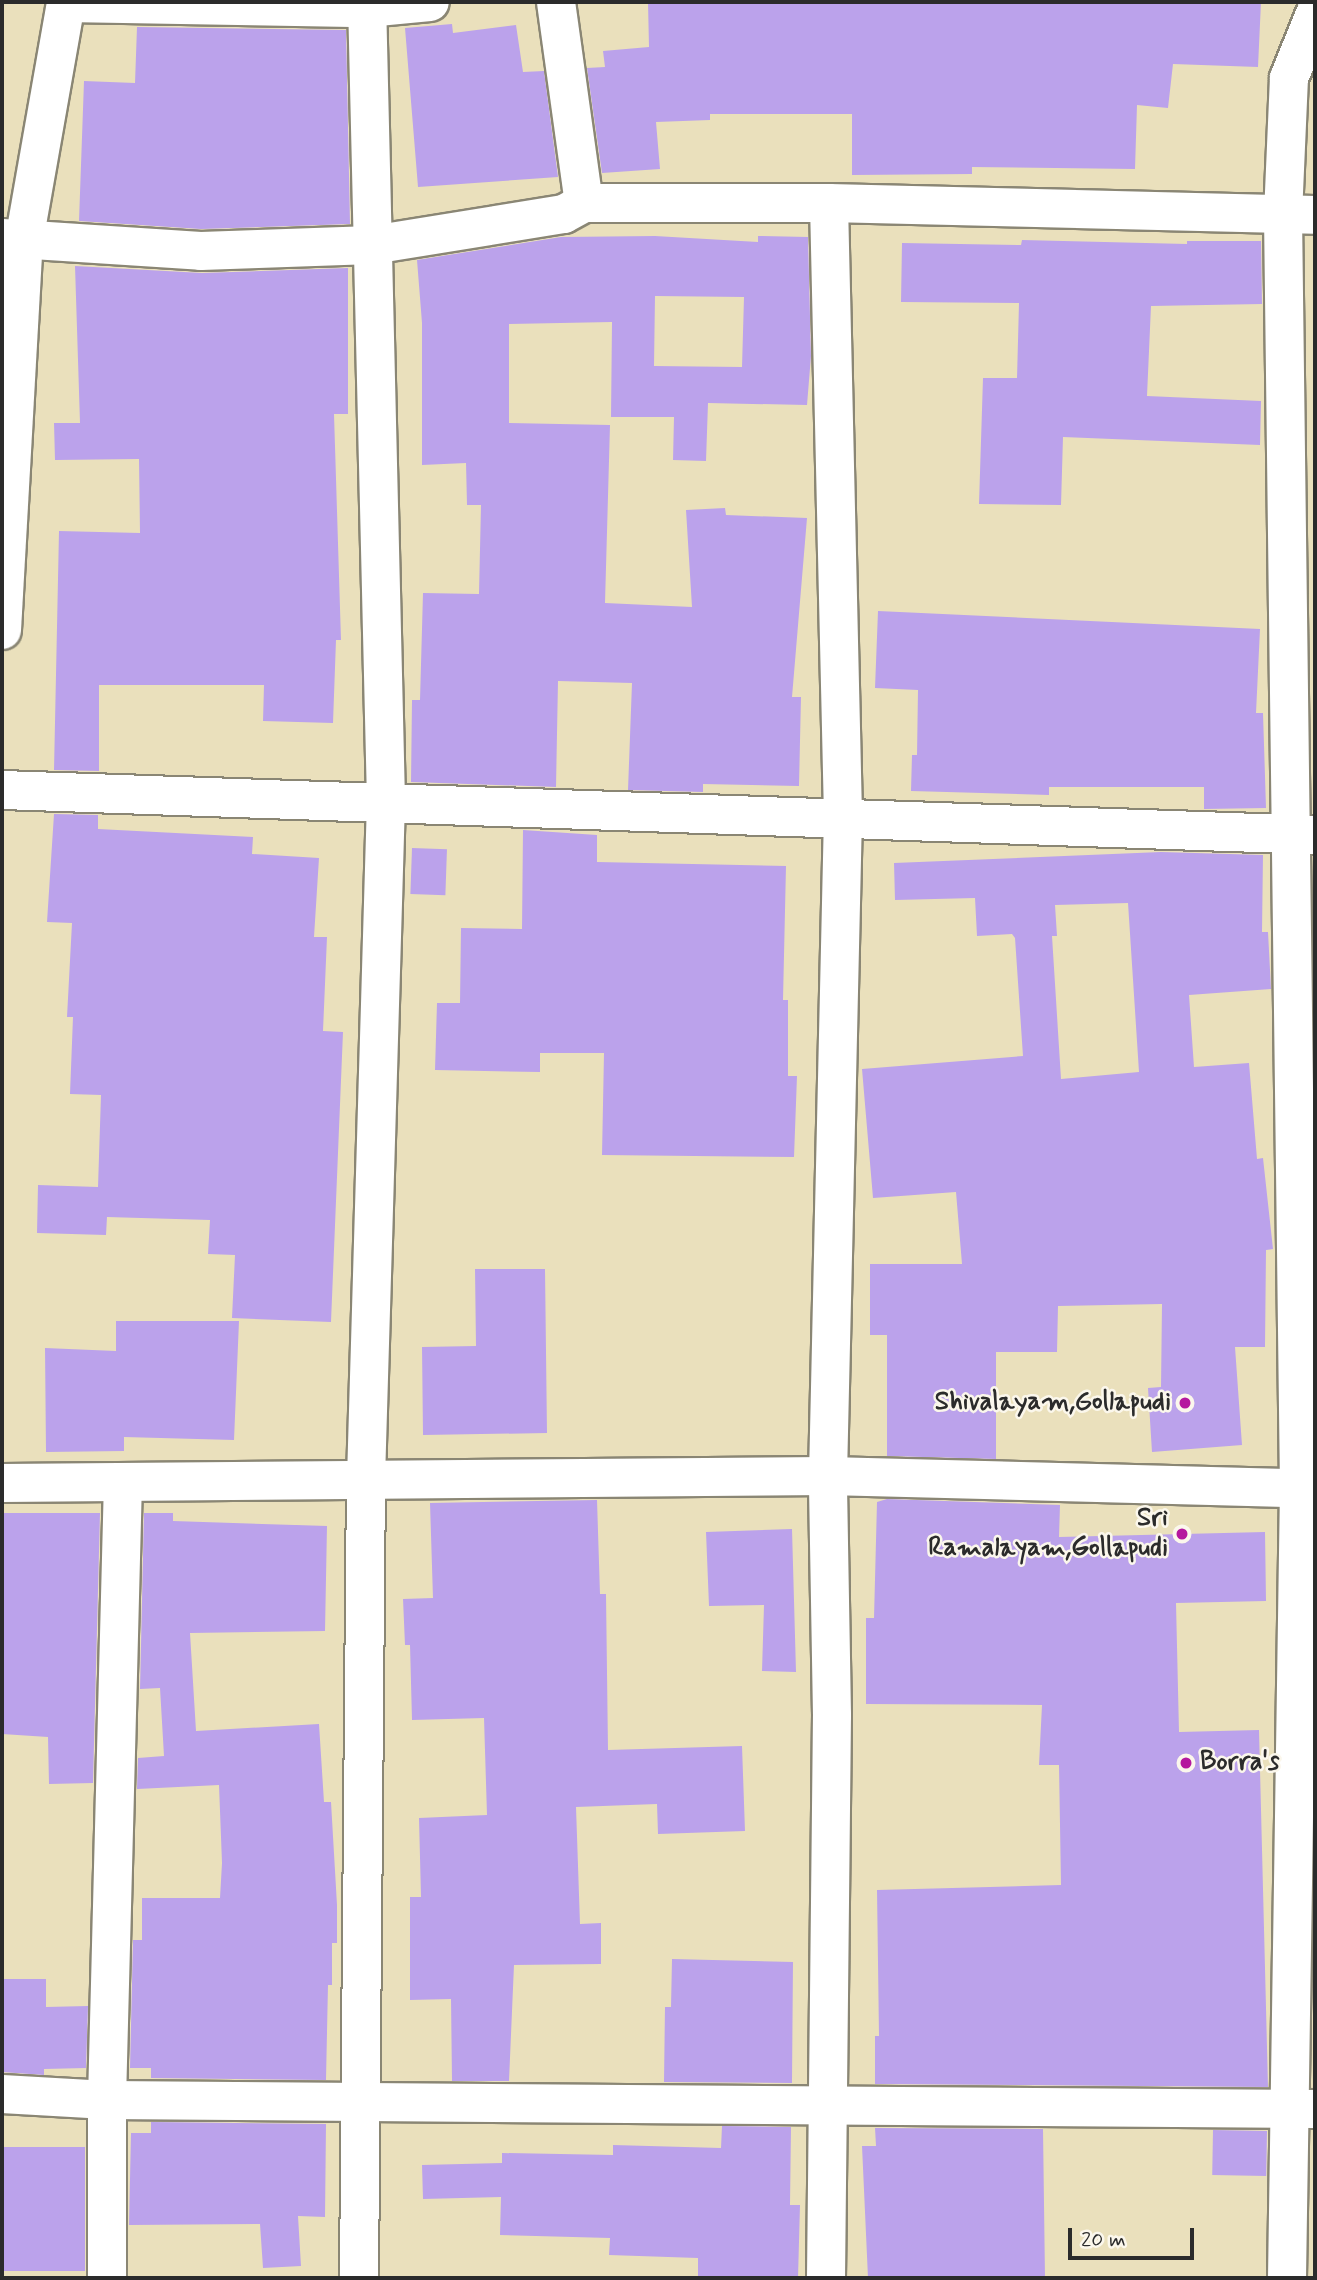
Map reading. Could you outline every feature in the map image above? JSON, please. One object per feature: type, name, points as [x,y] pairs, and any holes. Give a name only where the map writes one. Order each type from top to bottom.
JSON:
[{"type":"street","points":[[2,630],[13,240],[66,2],[367,5],[430,2]]},
{"type":"street","points":[[556,2],[584,203]]},
{"type":"street","points":[[359,2278],[366,1479],[386,802],[367,5]]},
{"type":"street","points":[[1287,2278],[1303,2108],[1307,1488],[1299,215],[1289,78],[1315,14]]},
{"type":"street","points":[[13,240],[201,251],[372,245],[564,214],[584,203],[829,203],[1299,215]]},
{"type":"street","points":[[826,2278],[832,1715],[828,1476],[843,816],[829,203]]},
{"type":"street","points":[[2,790],[843,816],[1303,834]]},
{"type":"street","points":[[2,1483],[828,1476],[1307,1488]]},
{"type":"street","points":[[107,2278],[107,2100],[123,1482]]},
{"type":"street","points":[[2,2094],[107,2100],[361,2099],[1303,2108]]},
{"type":"building","points":[[648,2],[1261,2],[1258,67],[1173,64],[1168,108],[1137,105],[1135,169],[972,167],[972,174],[852,175],[852,114],[710,114],[710,120],[656,122],[660,169],[602,173],[587,68],[605,67],[603,51],[649,47]]},
{"type":"building","points":[[452,24],[453,33],[516,25],[523,72],[544,71],[558,177],[418,187],[405,28]]},
{"type":"building","points":[[137,27],[346,30],[350,224],[201,229],[79,221],[84,81],[135,83]]},
{"type":"building","points":[[655,236],[758,242],[758,236],[808,237],[811,356],[807,405],[708,403],[706,461],[673,460],[674,417],[611,417],[612,322],[509,324],[509,423],[610,425],[605,603],[692,607],[686,510],[725,508],[726,515],[807,518],[792,697],[801,697],[799,786],[703,784],[703,792],[628,790],[632,683],[558,681],[556,787],[411,782],[412,700],[420,700],[423,593],[479,594],[481,505],[467,505],[466,463],[422,465],[422,323],[417,260],[561,237]],"holes":[[[655,296],[744,297],[742,367],[654,366]]]},
{"type":"building","points":[[1022,240],[1187,244],[1187,241],[1261,241],[1262,304],[1151,306],[1147,396],[1261,401],[1260,445],[1063,437],[1061,505],[979,504],[983,378],[1017,378],[1019,303],[901,302],[902,243],[1021,245]]},
{"type":"building","points":[[75,266],[202,273],[348,268],[348,414],[334,414],[341,640],[336,640],[333,723],[263,721],[264,685],[99,685],[99,771],[54,770],[59,531],[140,533],[139,459],[55,460],[54,423],[80,423]]},
{"type":"building","points":[[878,611],[1260,629],[1256,713],[1263,713],[1266,808],[1204,809],[1204,787],[1049,787],[1049,795],[911,791],[912,755],[917,755],[918,690],[875,688]]},
{"type":"building","points":[[54,814],[98,815],[98,829],[253,837],[252,854],[319,858],[314,937],[327,937],[323,1031],[343,1032],[331,1322],[232,1318],[235,1255],[208,1254],[210,1220],[107,1217],[106,1235],[37,1233],[38,1185],[98,1187],[101,1095],[70,1094],[73,1017],[67,1017],[72,923],[47,922]]},
{"type":"building","points":[[523,830],[597,835],[597,862],[786,866],[783,1000],[788,1000],[788,1076],[797,1076],[794,1157],[602,1155],[604,1053],[540,1053],[540,1072],[435,1070],[437,1003],[460,1003],[461,928],[522,929]]},
{"type":"building","points":[[412,848],[447,849],[445,895],[410,894]]},
{"type":"building","points":[[1161,852],[1263,855],[1262,932],[1268,932],[1271,989],[1189,995],[1194,1067],[1249,1063],[1257,1159],[1263,1158],[1273,1249],[1266,1250],[1265,1347],[1235,1347],[1242,1445],[1152,1452],[1148,1388],[1161,1387],[1162,1304],[1058,1306],[1057,1352],[996,1352],[996,1459],[887,1456],[887,1335],[870,1335],[870,1264],[962,1264],[956,1192],[873,1198],[862,1069],[1023,1056],[1015,938],[1012,934],[977,936],[975,898],[895,900],[894,863]],"holes":[[[1128,903],[1139,1072],[1061,1079],[1052,936],[1057,936],[1055,905]]]},
{"type":"building","points":[[475,1269],[545,1269],[547,1433],[423,1435],[422,1347],[476,1346]]},
{"type":"building","points":[[116,1321],[239,1321],[234,1440],[124,1437],[124,1451],[46,1452],[45,1348],[116,1351]]},
{"type":"building","points":[[887,1499],[1060,1505],[1059,1537],[1265,1532],[1266,1601],[1176,1603],[1179,1732],[1259,1730],[1268,2087],[875,2084],[875,2036],[879,2036],[877,1890],[1061,1885],[1059,1765],[1039,1765],[1042,1705],[866,1704],[866,1618],[874,1618],[877,1502]]},
{"type":"building","points":[[597,1500],[600,1594],[606,1594],[608,1750],[742,1746],[745,1831],[658,1834],[657,1804],[576,1807],[580,1924],[601,1923],[601,1964],[514,1965],[509,2081],[452,2081],[451,1999],[410,2000],[410,1897],[421,1897],[419,1818],[487,1815],[484,1718],[412,1720],[410,1645],[405,1645],[403,1599],[433,1598],[430,1503]]},
{"type":"building","points":[[2,1513],[100,1513],[93,1783],[49,1784],[48,1737],[2,1734]]},
{"type":"building","points":[[144,1513],[173,1513],[173,1521],[327,1526],[325,1631],[190,1633],[196,1731],[319,1724],[324,1802],[331,1802],[337,1905],[337,1943],[332,1943],[332,1985],[328,1985],[326,2080],[151,2078],[151,2068],[130,2068],[133,1940],[142,1940],[142,1898],[220,1898],[222,1863],[219,1785],[137,1789],[138,1758],[164,1756],[160,1688],[140,1689]]},
{"type":"building","points":[[792,1529],[796,1672],[762,1671],[764,1605],[709,1606],[706,1532]]},
{"type":"building","points":[[672,1959],[793,1962],[792,2083],[664,2082],[665,2007],[671,2007]]},
{"type":"building","points":[[2,1979],[46,1979],[46,2007],[88,2006],[86,2068],[44,2069],[44,2075],[2,2072]]},
{"type":"building","points":[[151,2122],[326,2124],[325,2217],[298,2216],[301,2266],[263,2268],[260,2224],[129,2225],[131,2133],[151,2133]]},
{"type":"building","points":[[722,2126],[791,2127],[790,2205],[800,2205],[798,2278],[698,2278],[698,2258],[609,2255],[610,2238],[500,2235],[501,2197],[423,2199],[422,2165],[502,2163],[502,2153],[613,2155],[613,2145],[721,2148]]},
{"type":"building","points":[[875,2128],[1043,2129],[1045,2278],[868,2278],[862,2146],[876,2146]]},
{"type":"building","points":[[1213,2130],[1267,2131],[1266,2176],[1212,2175]]},
{"type":"building","points":[[2,2147],[85,2147],[85,2271],[2,2271]]},
{"type":"place","name":"Shivalayam,Gollapudi","points":[[1185,1403]]},
{"type":"place","name":"Sri Ramalayam,Gollapudi","points":[[1182,1534]]},
{"type":"place","name":"Borra's","points":[[1186,1763]]}]
